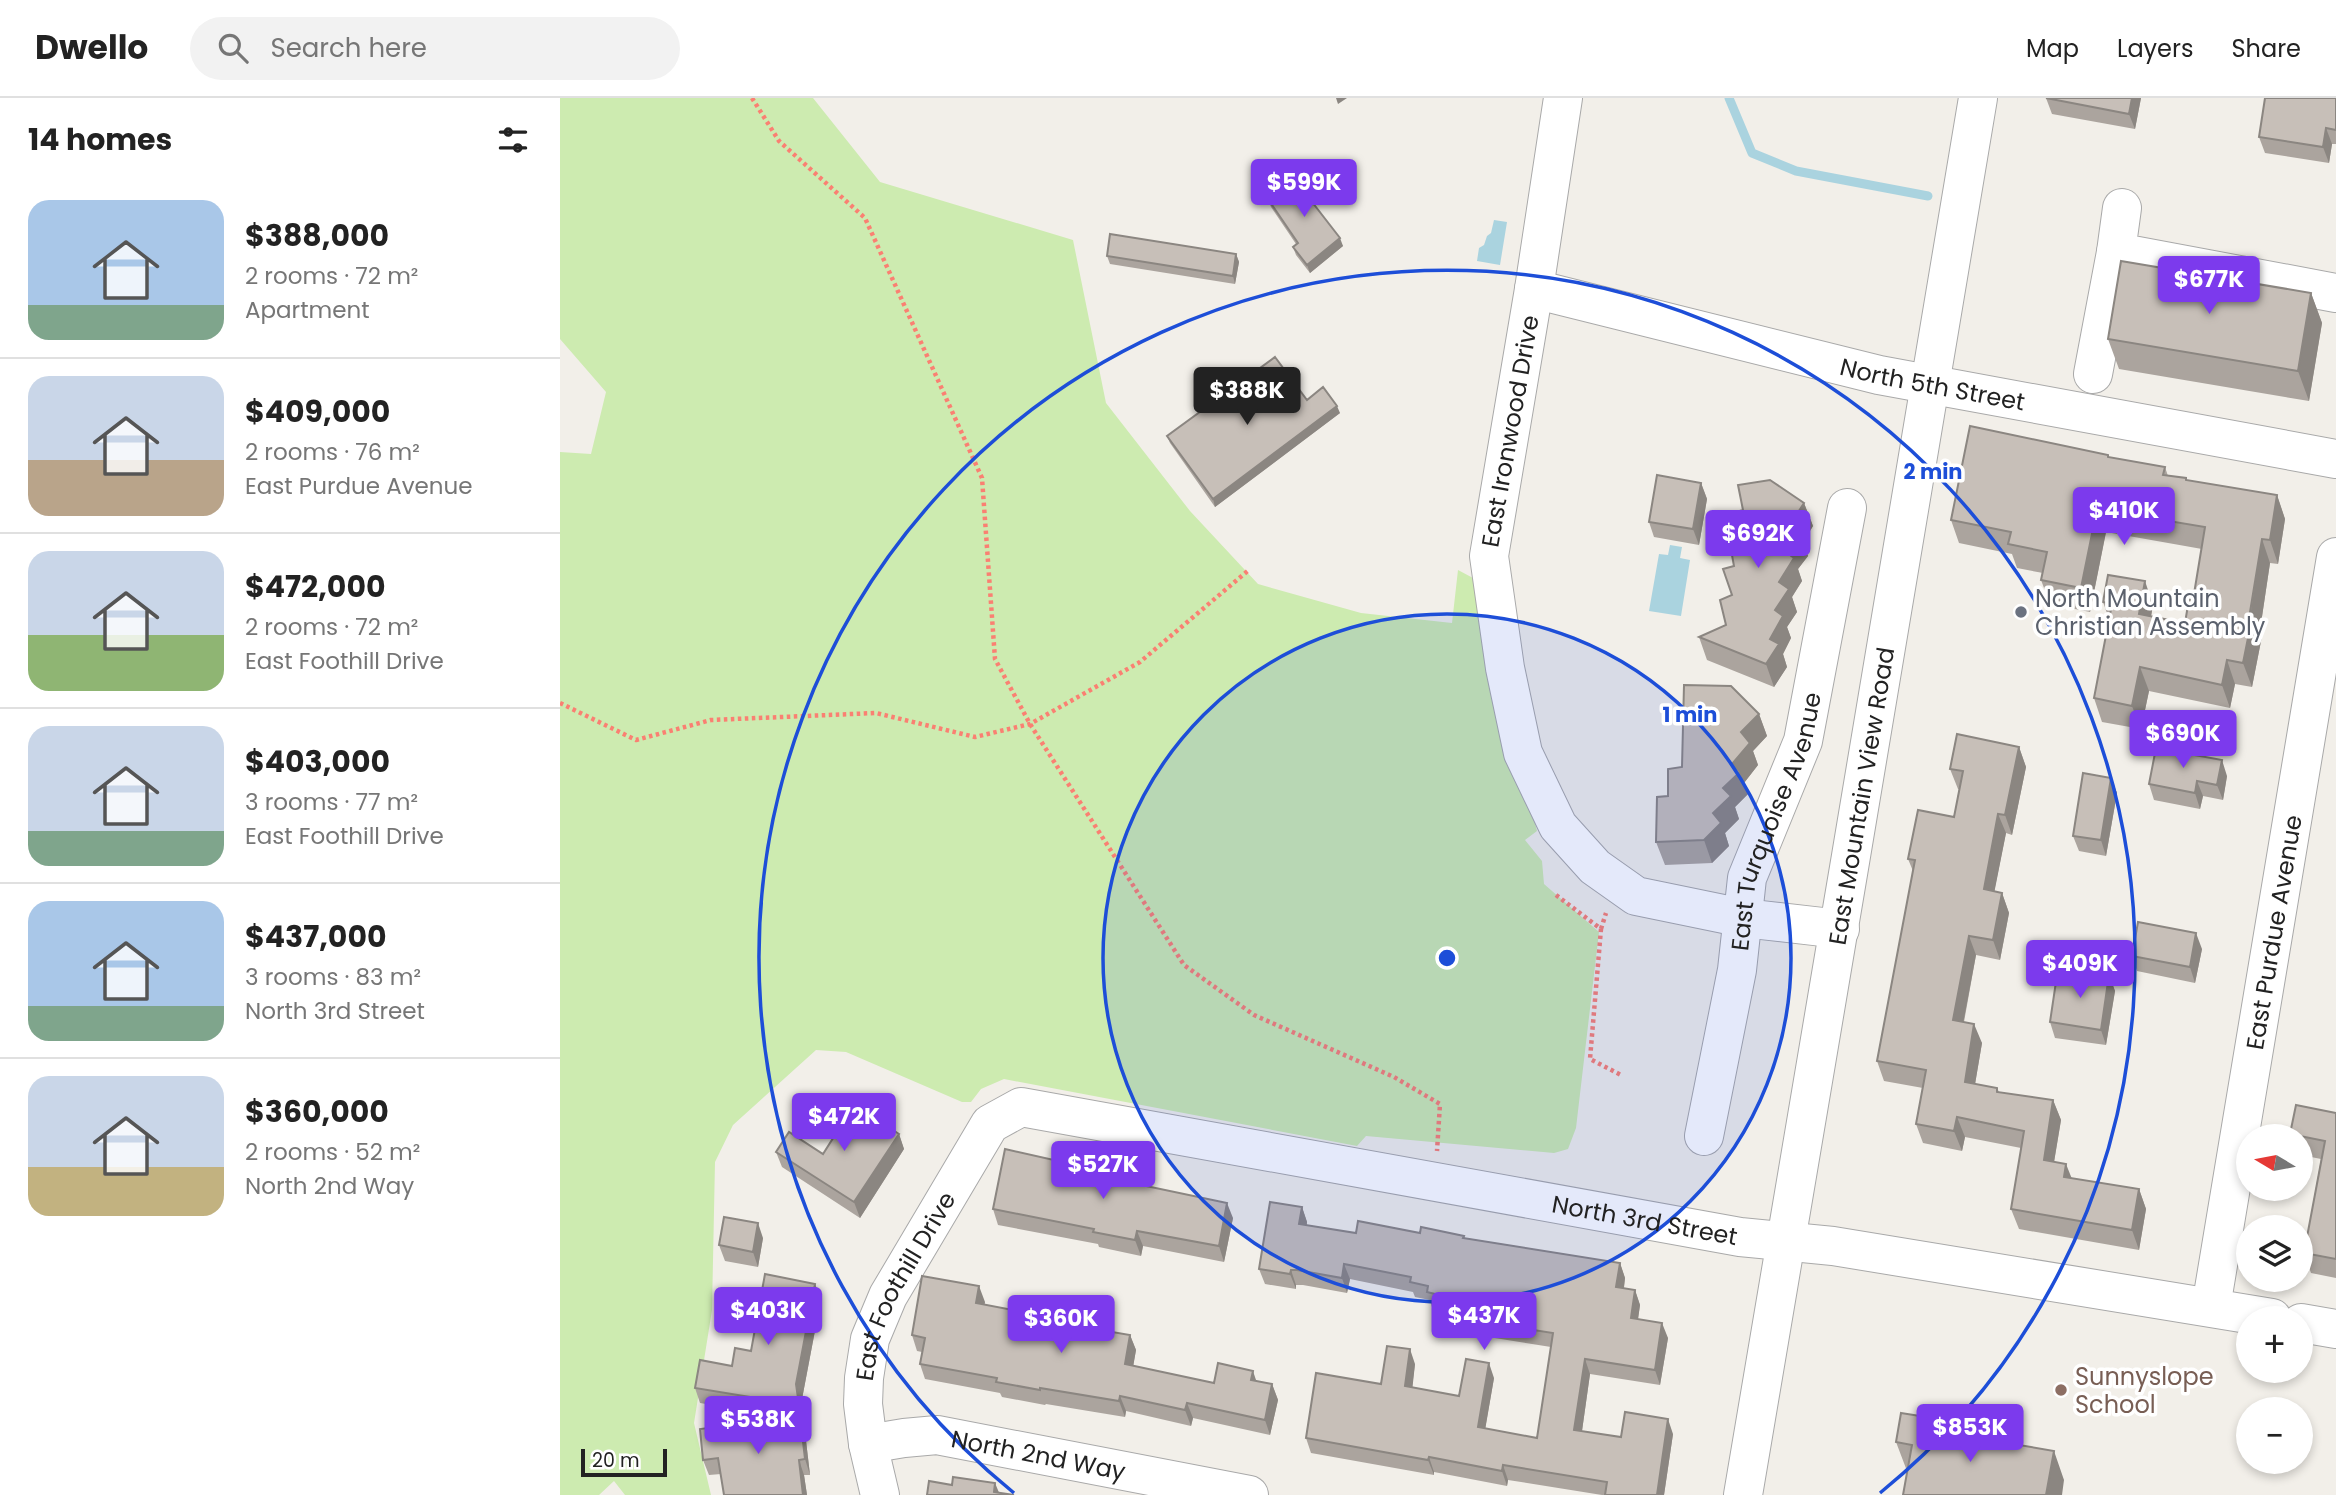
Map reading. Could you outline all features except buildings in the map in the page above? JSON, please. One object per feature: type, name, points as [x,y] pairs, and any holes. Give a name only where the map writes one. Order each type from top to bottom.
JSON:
[{"type":"street","name":"East Ironwood Drive","points":[[1563,98],[1489,556],[1505,668],[1523,753],[1558,826],[1595,867],[1636,896],[1744,918],[1840,929]]},
{"type":"street","name":"East Mountain View Road","points":[[1743,1495],[1978,98]]},
{"type":"street","points":[[2093,374],[2122,208]]},
{"type":"street","points":[[2116,252],[2330,285]]},
{"type":"street","name":"North 5th Street","points":[[1534,289],[1879,375],[2336,459]]},
{"type":"street","name":"East Turquoise Avenue","points":[[1704,1136],[1737,970],[1747,878],[1803,741],[1847,508]]},
{"type":"street","name":"East Purdue Avenue","points":[[2211,1307],[2329,640],[2336,557]]},
{"type":"street","name":"North 3rd Street","points":[[1021,1107],[1707,1231],[1833,1246],[2236,1312]]},
{"type":"street","name":"East Foothill Drive","points":[[880,1495],[868,1444],[863,1404],[870,1339],[888,1296],[990,1124],[1021,1107]]},
{"type":"street","points":[[2313,1325],[2336,1329]]},
{"type":"street","name":"North 2nd Way","points":[[868,1444],[937,1435],[1249,1495]]},
{"type":"path","points":[[752,98],[779,141],[865,218],[982,478],[995,659],[1030,724],[1184,965],[1254,1015],[1394,1077],[1440,1104],[1437,1156]]},
{"type":"path","points":[[560,703],[636,740],[711,720],[876,713],[975,737],[1030,724],[1140,662],[1251,569]]},
{"type":"path","points":[[1556,895],[1601,929],[1590,1059],[1623,1076]]},
{"type":"green space","points":[[560,98],[813,98],[880,182],[1073,240],[1106,403],[1190,511],[1258,584],[1361,613],[1452,623],[1458,570],[1473,578],[1537,831],[1525,840],[1542,861],[1544,884],[1599,932],[1576,1128],[1568,1149],[1554,1153],[1366,1136],[1357,1146],[1004,1079],[981,1089],[971,1102],[962,1102],[846,1052],[816,1050],[733,1125],[715,1162],[712,1310],[694,1423],[711,1495],[625,1495],[614,1481],[599,1495],[560,1495],[560,452],[591,454],[606,392],[560,339]]},
{"type":"water","points":[[1494,220],[1507,222],[1500,265],[1477,261],[1479,248],[1491,233]]},
{"type":"water","points":[[1670,545],[1682,547],[1680,558],[1690,560],[1681,616],[1649,611],[1659,554],[1668,555]]},
{"type":"waterway","points":[[1729,98],[1752,153],[1796,171],[1928,196]]},
{"type":"place","name":"North Mountain Christian Assembly","points":[[2021,612]]},
{"type":"place","name":"Sunnyslope School","points":[[2061,1390]]}]
